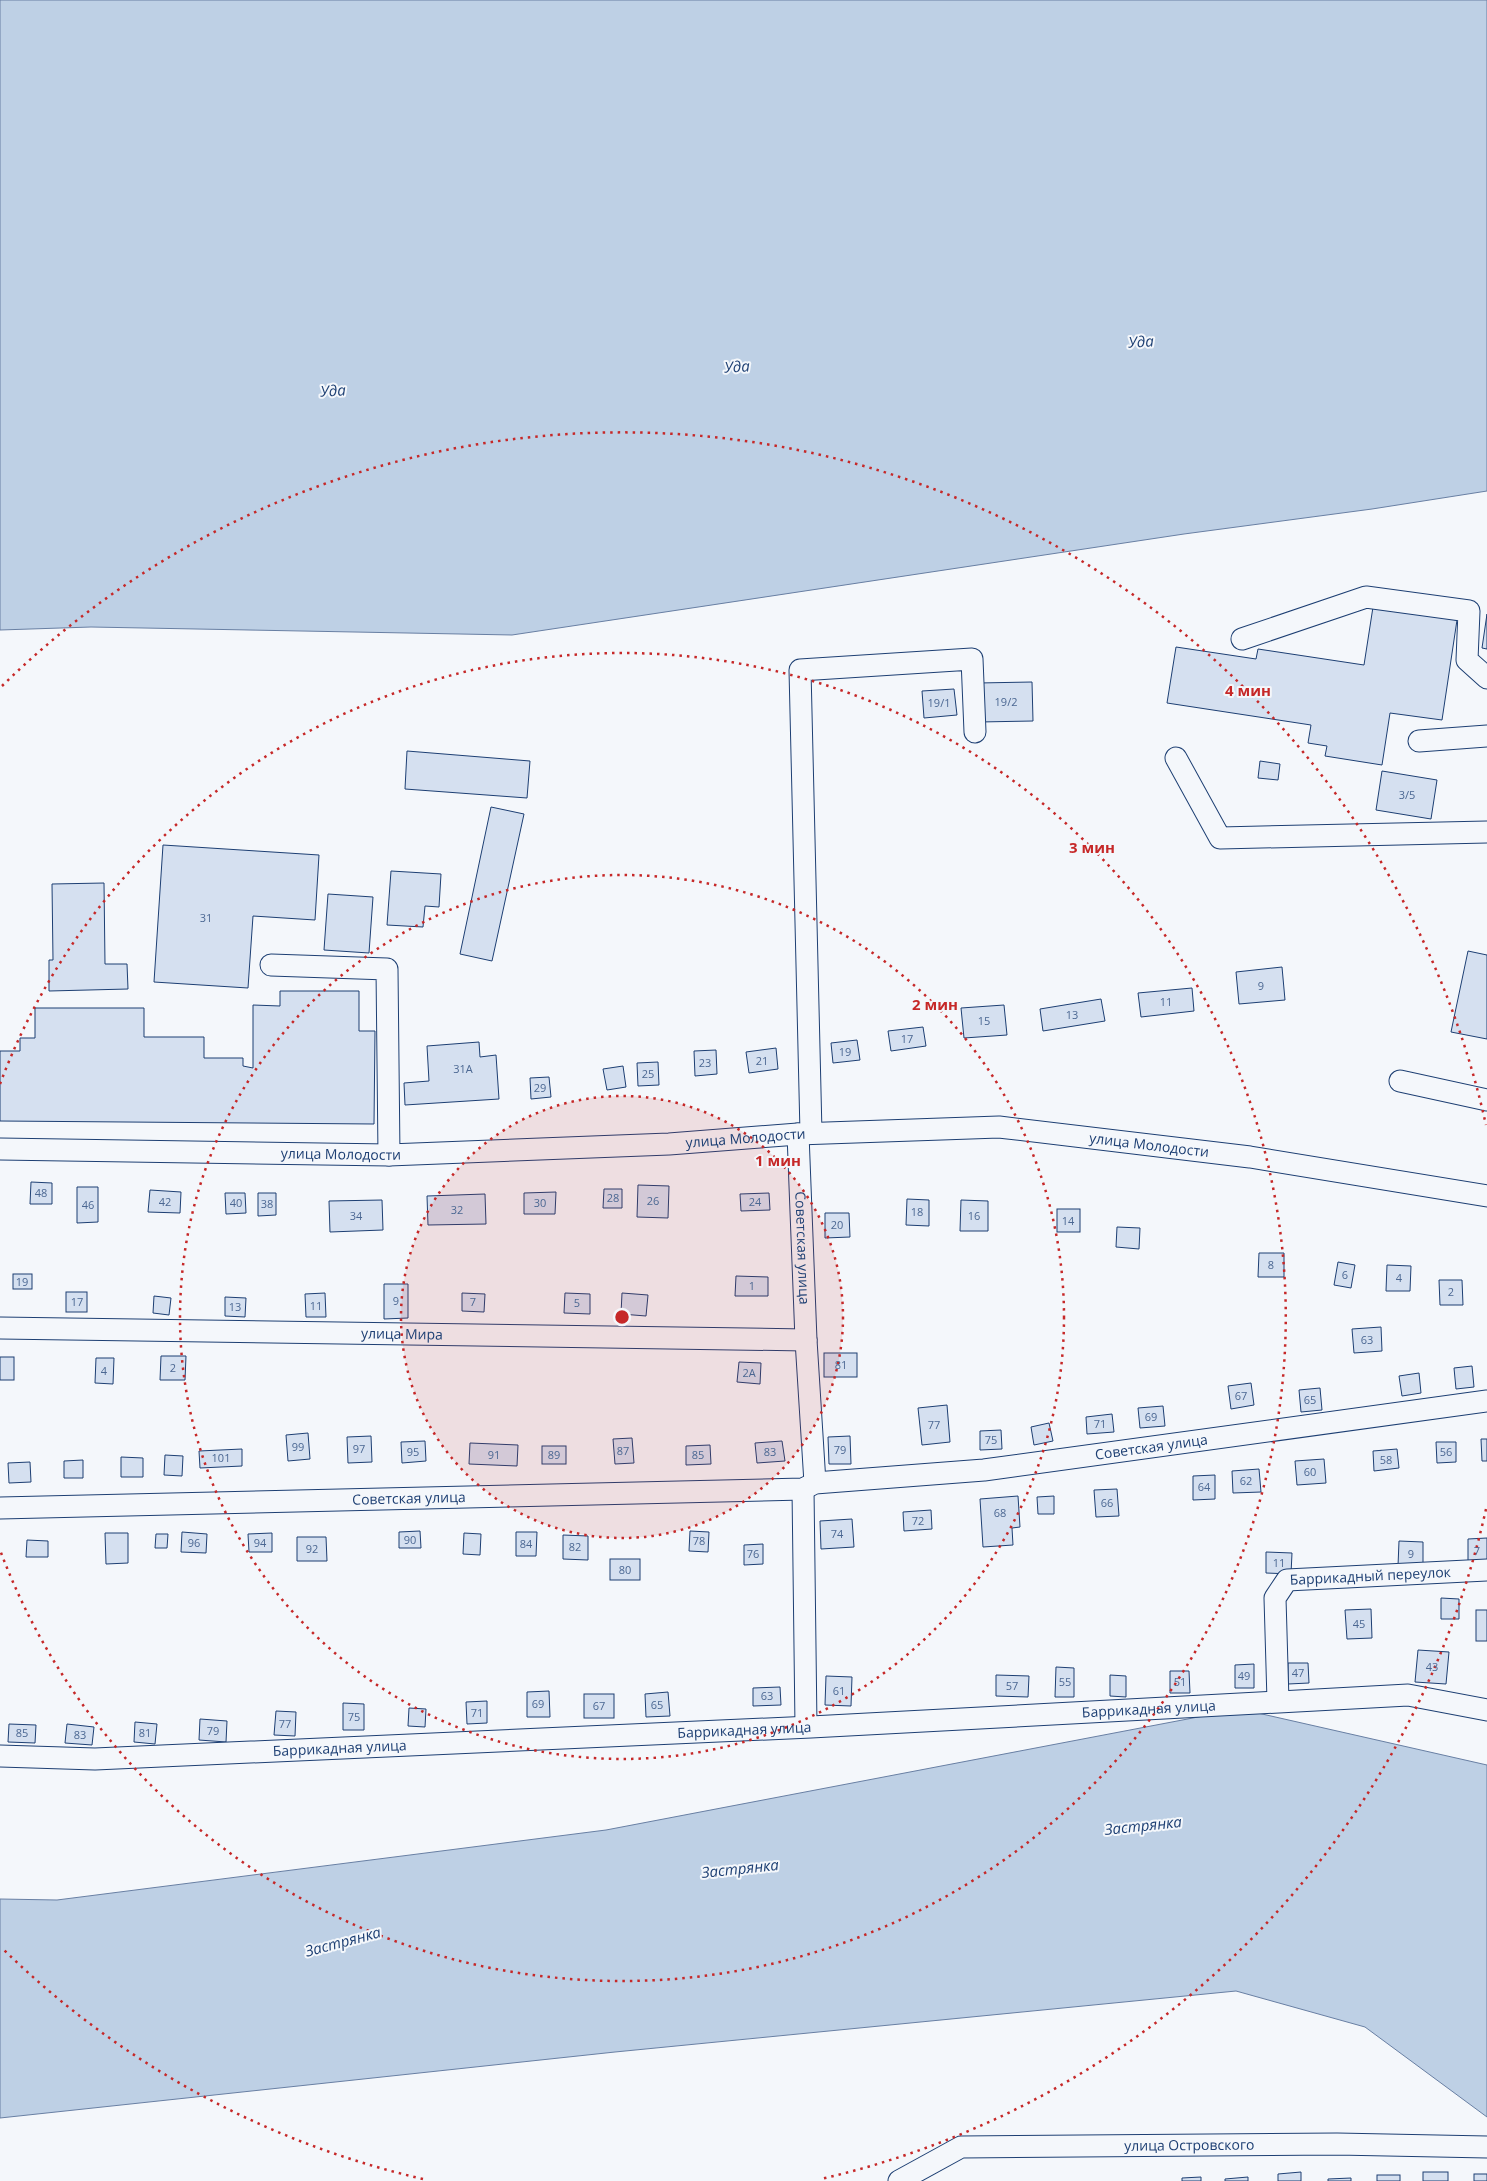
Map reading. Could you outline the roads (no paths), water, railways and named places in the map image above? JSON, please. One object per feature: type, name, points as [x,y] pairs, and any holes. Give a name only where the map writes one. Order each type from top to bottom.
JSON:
[{"type":"street","points":[[1242,639],[1366,597],[1469,610],[1466,660],[1487,678]]},
{"type":"street","name":"Советская улица","points":[[809,1486],[800,670],[972,659],[975,732]]},
{"type":"street","points":[[1419,741],[1487,736]]},
{"type":"street","points":[[1176,758],[1220,838],[1487,832]]},
{"type":"street","points":[[272,965],[387,969],[390,1155]]},
{"type":"street","points":[[1400,1081],[1487,1100]]},
{"type":"street","name":"улица Молодости","points":[[0,1149],[390,1155],[670,1144],[805,1134],[999,1127],[1250,1157],[1487,1196]]},
{"type":"street","name":"улица Мира","points":[[0,1328],[806,1340]]},
{"type":"street","name":"Советская улица","points":[[0,1508],[809,1486],[984,1470],[1487,1401]]},
{"type":"street","points":[[806,1726],[809,1486]]},
{"type":"street","name":"Баррикадный переулок","points":[[1278,1701],[1275,1598],[1287,1580],[1487,1570]]},
{"type":"street","name":"Баррикадная улица","points":[[0,1756],[95,1759],[806,1726],[1408,1695],[1487,1710]]},
{"type":"street","name":"улица Островского","points":[[899,2181],[961,2147],[1317,2144],[1487,2147]]},
{"type":"water","name":"Уда","points":[[0,0],[1487,0],[1487,491],[1372,509],[1184,534],[512,635],[91,627],[0,630]]},
{"type":"water","name":"Застрянка","points":[[1240,1709],[1487,1765],[1487,2117],[1365,2027],[1236,1991],[615,2052],[0,2118],[0,1899],[57,1900],[606,1830]]}]
